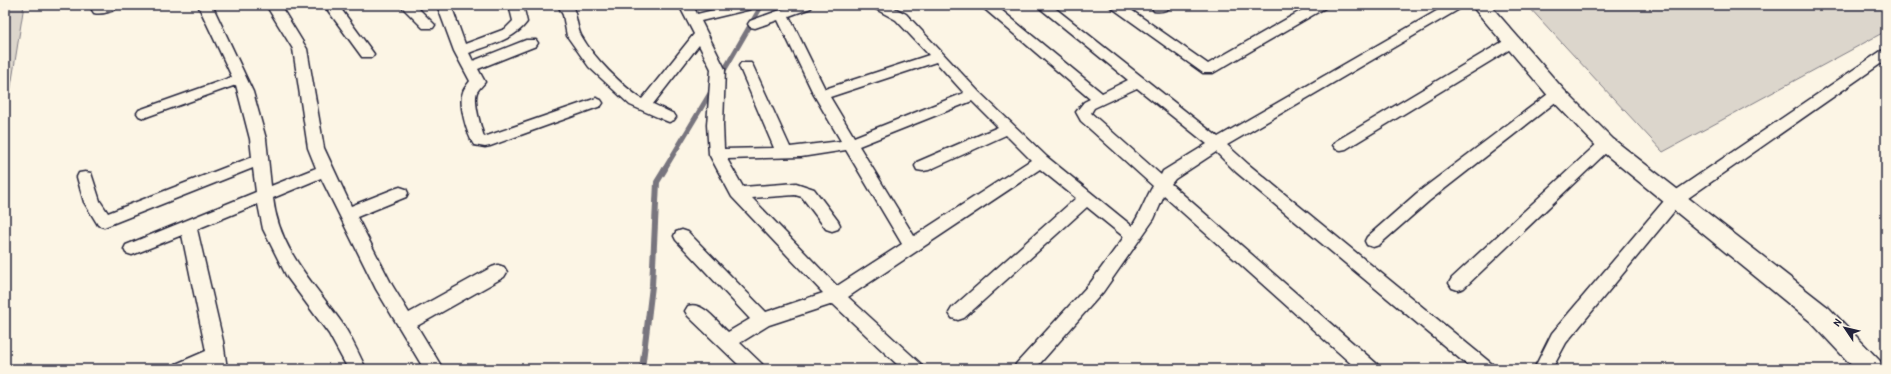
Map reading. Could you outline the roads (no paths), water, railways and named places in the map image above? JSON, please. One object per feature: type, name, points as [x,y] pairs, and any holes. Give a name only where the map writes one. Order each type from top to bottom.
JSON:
[{"type":"street","points":[[99,10],[114,5]]},
{"type":"street","points":[[205,5],[246,92],[254,125],[271,229],[296,277],[336,329],[358,369]]},
{"type":"street","points":[[273,5],[300,49],[316,148],[325,170],[385,289],[434,369]]},
{"type":"street","points":[[332,5],[367,54]]},
{"type":"street","points":[[407,5],[428,26]]},
{"type":"street","points":[[444,5],[461,51],[478,82],[471,91],[469,97],[475,133],[479,141],[485,142],[596,103]]},
{"type":"street","points":[[461,51],[510,32],[520,22],[516,5]]},
{"type":"street","points":[[565,5],[570,15],[574,36],[594,64],[635,102],[669,117]]},
{"type":"street","points":[[686,5],[718,69],[715,125],[717,154],[738,193],[836,296],[914,369]]},
{"type":"street","points":[[755,24],[806,5]]},
{"type":"street","points":[[986,5],[1101,100]]},
{"type":"street","points":[[1043,5],[1217,144],[1242,168],[1485,369]]},
{"type":"street","points":[[1115,5],[1208,70],[1320,5]]},
{"type":"street","points":[[1023,369],[1097,287],[1148,215],[1152,200],[1169,175],[1217,144],[1456,5]]},
{"type":"street","points":[[1480,5],[1557,94],[1606,144],[1820,315],[1872,369]]},
{"type":"street","points":[[644,106],[697,27],[746,6]]},
{"type":"street","points":[[886,6],[901,17],[1007,129],[1041,161],[1134,236]]},
{"type":"street","points":[[782,14],[821,95],[912,247]]},
{"type":"street","points":[[1341,145],[1512,42]]},
{"type":"street","points":[[470,67],[531,43]]},
{"type":"street","points":[[1543,369],[1559,338],[1675,199],[1886,54]]},
{"type":"street","points":[[821,95],[938,57]]},
{"type":"street","points":[[746,66],[784,152]]},
{"type":"street","points":[[144,113],[240,79]]},
{"type":"street","points":[[1139,81],[1089,106],[1082,112],[1086,118],[1370,369]]},
{"type":"street","points":[[1373,241],[1423,197],[1557,94]]},
{"type":"street","points":[[717,154],[808,152],[850,144],[974,95]]},
{"type":"street","points":[[923,166],[1007,129]]},
{"type":"street","points":[[1458,283],[1606,144]]},
{"type":"street","points":[[85,177],[92,202],[104,221],[260,160]]},
{"type":"street","points":[[726,342],[763,320],[836,296],[1041,161]]},
{"type":"street","points":[[132,249],[264,193],[325,170]]},
{"type":"street","points":[[738,193],[796,189],[808,193],[832,225]]},
{"type":"street","points":[[347,214],[400,193]]},
{"type":"street","points":[[958,313],[1086,198]]},
{"type":"street","points":[[184,369],[217,362],[188,226]]},
{"type":"street","points":[[682,236],[763,320]]},
{"type":"street","points":[[406,323],[498,272]]},
{"type":"street","points":[[694,311],[755,369]]},
{"type":"waterway","points":[[722,74],[762,5]]},
{"type":"waterway","points":[[664,170],[712,90]]},
{"type":"waterway","points":[[642,369],[652,286],[657,182],[665,169]]}]
